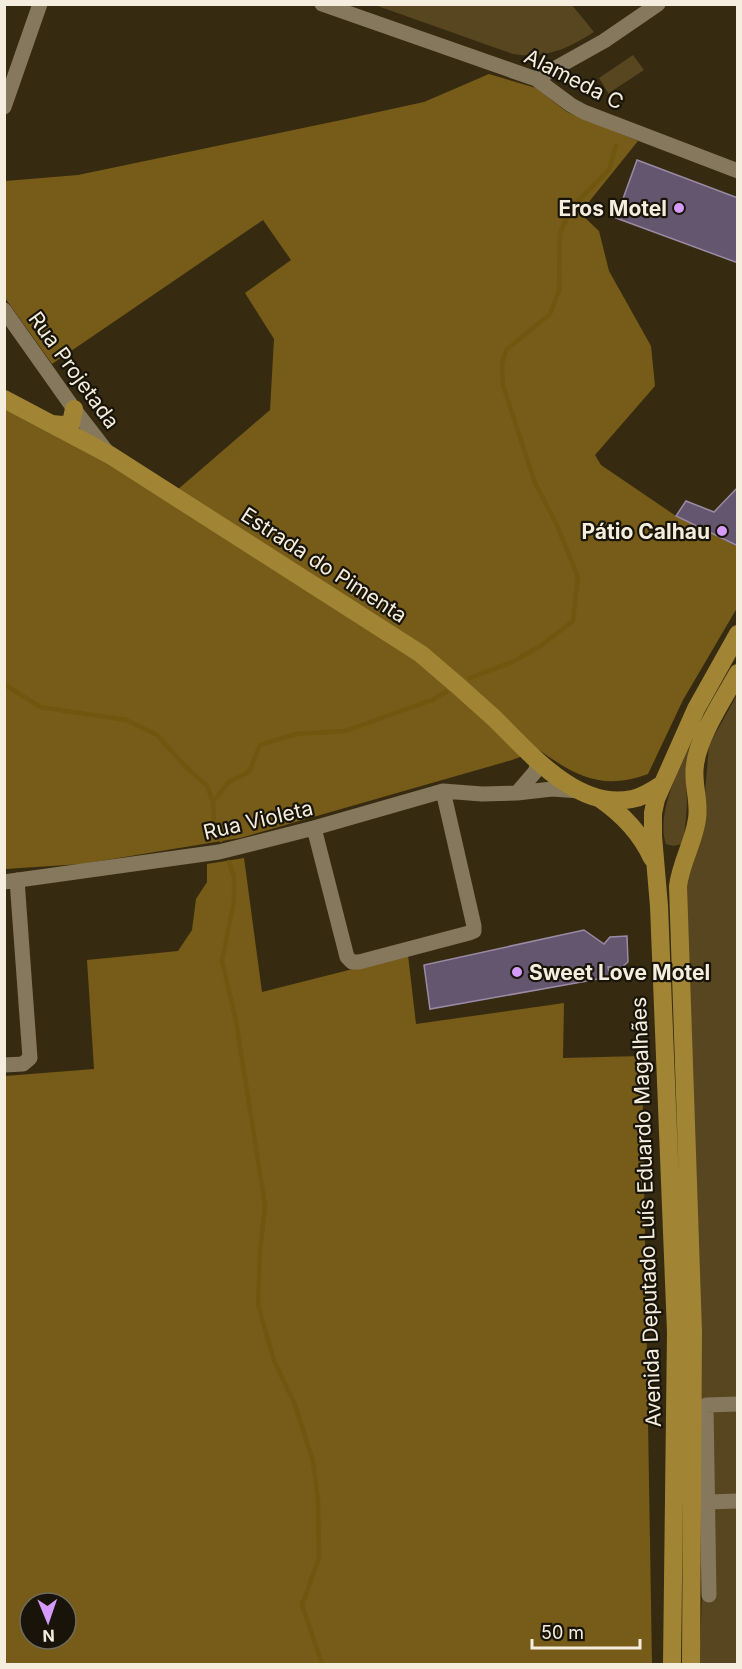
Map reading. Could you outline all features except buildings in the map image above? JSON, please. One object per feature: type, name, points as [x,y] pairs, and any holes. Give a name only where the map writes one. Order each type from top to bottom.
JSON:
[{"type":"main road","name":"Estrada do Pimenta","points":[[4,399],[110,455],[421,654],[463,689],[555,776],[580,791],[598,797],[630,800],[643,796],[661,785]]},
{"type":"main road","points":[[52,424],[71,423],[74,409]]},
{"type":"main road","name":"Avenida Deputado Luís Eduardo Magalhães","points":[[672,1665],[676,1332],[657,870],[653,836],[654,807],[661,785],[696,709],[738,634]]},
{"type":"main road","name":"Avenida Deputado Luís Eduardo Magalhães","points":[[691,1665],[693,1332],[678,885],[697,818],[694,778],[696,757],[738,673]]},
{"type":"main road","name":"Estrada do Pimenta","points":[[598,797],[615,810],[638,834],[657,870]]},
{"type":"main road","points":[[653,836],[661,851],[668,855],[680,854],[690,845]]},
{"type":"street","points":[[4,107],[40,4]]},
{"type":"street","name":"Alameda C","points":[[322,4],[536,79],[584,112],[738,171]]},
{"type":"street","points":[[536,79],[604,41],[658,4]]},
{"type":"street","name":"Rua Projetada","points":[[4,309],[74,409],[110,455]]},
{"type":"street","points":[[518,793],[535,772],[539,761]]},
{"type":"street","name":"Rua Violeta","points":[[11,881],[219,852],[314,828],[443,791],[471,794],[518,793],[552,789],[580,791]]},
{"type":"street","points":[[314,828],[347,957],[352,962],[469,933],[474,931],[474,926],[443,791]]},
{"type":"street","points":[[4,1065],[23,1064],[30,1058],[11,881]]},
{"type":"street","points":[[709,1595],[705,1405],[738,1404]]},
{"type":"street","points":[[707,1502],[738,1501]]},
{"type":"shaded area","points":[[375,5],[572,5],[594,32],[575,43],[546,54],[513,54]]},
{"type":"shaded area","points":[[633,55],[644,70],[612,91],[610,96],[599,78]]},
{"type":"shaded area","points":[[489,74],[536,88],[567,112],[638,141],[580,213],[599,231],[609,271],[651,346],[655,386],[595,455],[601,465],[676,516],[738,547],[737,608],[683,700],[648,774],[632,779],[603,781],[578,774],[539,750],[512,760],[240,838],[82,864],[5,869],[5,403],[169,497],[270,410],[274,339],[245,293],[291,260],[263,220],[52,364],[5,298],[5,181],[78,175],[424,102]]},
{"type":"shaded area","points":[[737,695],[737,1664],[699,1664],[702,1595],[698,1318],[684,886],[704,805],[709,745]]},
{"type":"shaded area","points":[[694,733],[697,734],[686,776],[687,804],[684,840],[682,844],[673,846],[666,844],[664,818],[671,788]]},
{"type":"shaded area","points":[[244,858],[262,992],[408,955],[416,1024],[564,1003],[563,1058],[642,1056],[652,1664],[5,1664],[5,1076],[94,1069],[87,960],[178,951],[192,930],[196,899],[207,882],[207,864]]},
{"type":"waterway","points":[[470,678],[512,662],[542,645],[573,621],[578,577],[556,523],[535,483],[503,385],[502,364],[506,350],[550,314],[559,291],[560,233],[572,207],[609,170],[616,146]]},
{"type":"waterway","points":[[4,684],[40,707],[126,720],[157,735],[207,786],[213,802]]},
{"type":"waterway","points":[[221,840],[214,821],[213,802],[229,782],[249,772],[260,745],[296,734],[345,731],[432,700],[446,692]]},
{"type":"waterway","points":[[229,862],[234,876],[234,901],[222,961],[236,1021],[265,1205],[258,1304],[274,1361],[294,1402],[313,1461],[318,1500],[319,1558],[302,1605],[322,1664]]},
{"type":"place","name":"Eros Motel","points":[[679,208]]},
{"type":"place","name":"Pátio Calhau","points":[[722,531]]},
{"type":"place","name":"Sweet Love Motel","points":[[517,972]]}]
